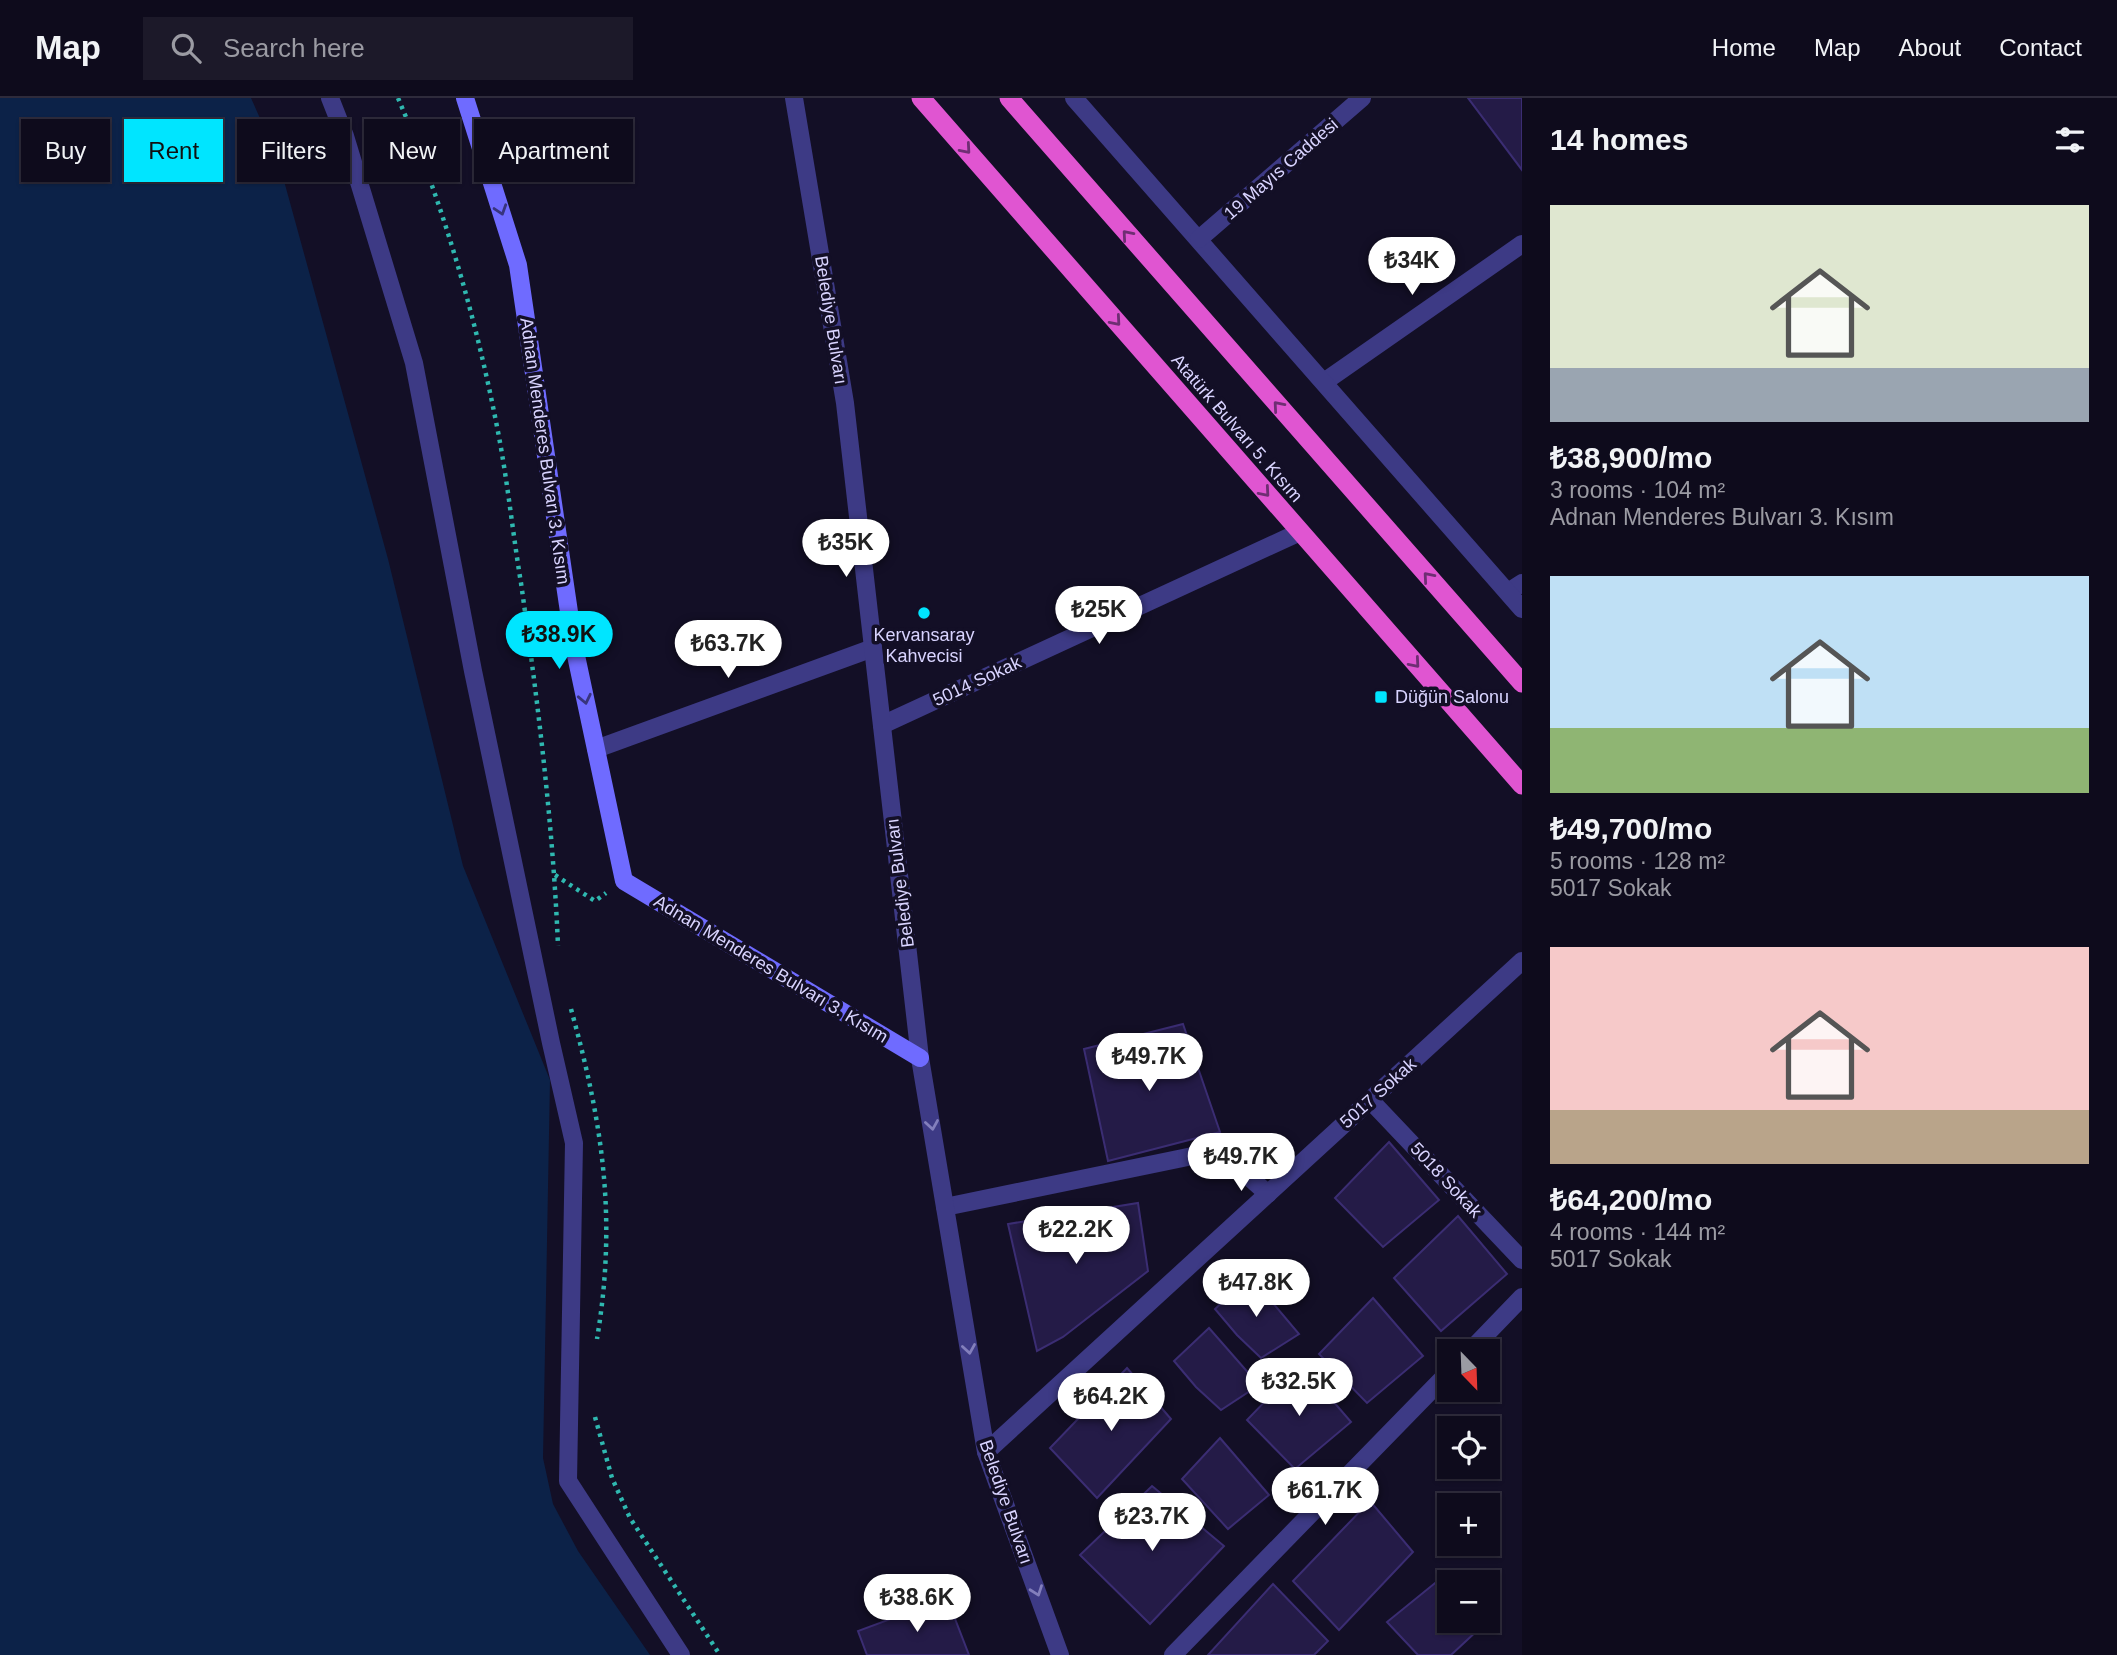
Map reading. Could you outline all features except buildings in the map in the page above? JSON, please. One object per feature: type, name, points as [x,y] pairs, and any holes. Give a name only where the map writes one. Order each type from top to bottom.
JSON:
[{"type":"highway","name":"Atatürk Bulvarı 5. Kısım","points":[[921,98],[1522,785]]},
{"type":"highway","points":[[1009,98],[1522,683]]},
{"type":"main road","name":"Adnan Menderes Bulvarı 3. Kısım","points":[[465,98],[518,265],[573,646],[624,880],[920,1058]]},
{"type":"street","points":[[330,98],[345,136],[414,363],[476,684],[574,1143],[568,1481],[681,1655]]},
{"type":"street","name":"Belediye Bulvarı","points":[[794,98],[845,403],[920,1058],[986,1452],[1060,1655]]},
{"type":"street","points":[[1074,98],[1324,382],[1515,588],[1522,609]]},
{"type":"street","name":"19 Mayıs Caddesi","points":[[1199,239],[1362,98]]},
{"type":"street","points":[[1324,382],[1522,244]]},
{"type":"street","name":"5014 Sokak","points":[[882,725],[1300,532]]},
{"type":"street","points":[[596,749],[873,648]]},
{"type":"street","name":"5017 Sokak","points":[[986,1452],[1522,961]]},
{"type":"street","name":"5018 Sokak","points":[[1370,1100],[1522,1260]]},
{"type":"street","points":[[945,1207],[1212,1152],[1227,1157],[1268,1194]]},
{"type":"street","points":[[1482,1339],[1522,1297]]},
{"type":"street","points":[[1173,1655],[1437,1384]]},
{"type":"path","points":[[398,98],[414,136],[465,285],[499,438],[530,646],[555,874],[558,951]]},
{"type":"path","points":[[555,874],[595,901],[624,880]]},
{"type":"path","points":[[568,998],[593,1094],[603,1151],[608,1211],[605,1290],[595,1350]]},
{"type":"path","points":[[594,1410],[612,1478],[630,1518],[720,1655]]},
{"type":"water","points":[[0,98],[251,98],[260,119],[237,119],[237,182],[284,182],[388,559],[463,866],[550,1080],[543,1458],[553,1504],[578,1551],[650,1655],[0,1655]]},
{"type":"place","name":"Kervansaray Kahvecisi","points":[[924,613]]},
{"type":"place","name":"Düğün Salonu","points":[[1381,697]]}]
